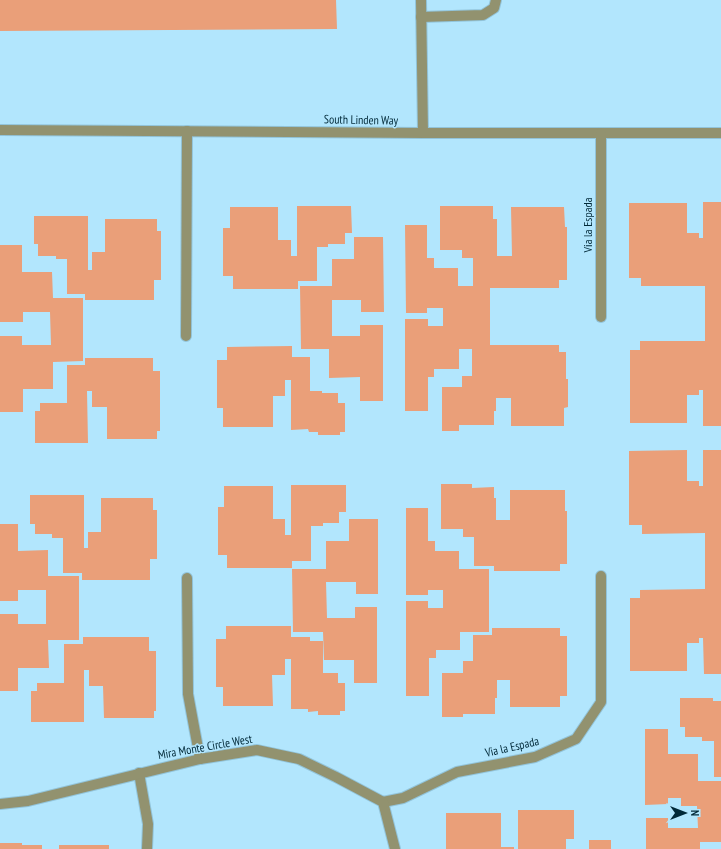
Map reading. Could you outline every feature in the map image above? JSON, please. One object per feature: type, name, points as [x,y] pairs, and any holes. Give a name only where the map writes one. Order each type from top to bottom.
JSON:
[{"type":"street","points":[[420,0],[423,133]]},
{"type":"street","points":[[420,17],[483,15],[494,8],[496,0]]},
{"type":"street","name":"South Linden Way","points":[[0,130],[423,133],[721,133]]},
{"type":"street","points":[[186,336],[187,131]]},
{"type":"street","name":"Via la Espada","points":[[601,133],[601,317]]},
{"type":"street","name":"Via la Espada","points":[[383,802],[403,798],[457,772],[535,757],[576,739],[601,702],[601,576]]},
{"type":"street","points":[[187,578],[188,694],[200,759]]},
{"type":"street","name":"Mira Monte Circle West","points":[[0,804],[28,801],[200,759],[256,750],[299,758],[383,802]]},
{"type":"street","points":[[139,773],[148,824],[147,849]]},
{"type":"street","points":[[383,802],[395,849]]},
{"type":"building","points":[[0,0],[336,0],[337,29],[0,31]]},
{"type":"building","points":[[703,202],[721,202],[721,426],[703,426],[703,390],[699,390],[699,395],[687,395],[687,423],[630,423],[630,350],[640,350],[640,341],[705,341],[705,286],[641,286],[641,278],[629,278],[629,203],[687,203],[687,233],[699,233],[699,238],[703,238]]},
{"type":"building","points":[[297,206],[351,206],[352,233],[345,233],[345,244],[328,244],[328,247],[317,247],[317,281],[298,281],[298,289],[233,289],[233,276],[223,276],[223,228],[230,228],[230,207],[278,207],[278,240],[291,240],[291,256],[297,256]]},
{"type":"building","points":[[440,206],[493,206],[493,219],[497,219],[497,256],[512,256],[511,207],[564,207],[565,227],[567,227],[567,280],[559,280],[559,288],[490,288],[490,345],[559,345],[559,352],[566,352],[568,407],[564,408],[564,426],[511,426],[511,398],[496,398],[494,425],[459,425],[459,431],[442,431],[442,387],[462,387],[462,376],[472,376],[472,349],[459,349],[459,369],[434,369],[434,377],[428,377],[428,411],[405,411],[405,319],[428,319],[428,326],[443,326],[443,308],[427,308],[427,313],[406,313],[405,225],[427,225],[427,258],[434,258],[434,268],[458,268],[458,286],[473,286],[473,258],[462,258],[462,250],[440,250]]},
{"type":"building","points":[[34,216],[88,216],[88,270],[92,270],[92,252],[105,252],[105,219],[157,219],[157,231],[161,231],[161,280],[154,280],[154,300],[85,300],[85,294],[67,294],[67,259],[56,259],[56,256],[38,256],[38,244],[34,244]]},
{"type":"building","points":[[354,237],[383,237],[384,312],[361,312],[361,300],[332,300],[332,336],[360,336],[360,325],[383,325],[383,401],[360,401],[360,377],[329,378],[329,349],[301,349],[300,286],[332,286],[332,259],[354,259]]},
{"type":"building","points":[[0,245],[22,245],[22,272],[52,272],[53,298],[83,298],[83,361],[53,362],[53,389],[23,389],[23,412],[0,412],[0,336],[22,336],[22,345],[51,345],[50,312],[23,312],[23,322],[0,322]]},
{"type":"building","points":[[292,346],[292,357],[310,357],[310,391],[338,393],[338,403],[345,403],[345,432],[340,432],[340,435],[318,435],[318,432],[309,432],[308,429],[291,430],[291,380],[285,380],[285,396],[273,396],[273,427],[223,427],[223,408],[217,408],[217,360],[227,360],[227,347]]},
{"type":"building","points":[[85,358],[153,358],[153,371],[160,371],[160,431],[157,431],[157,439],[107,439],[107,407],[92,407],[92,391],[87,391],[88,443],[35,443],[35,411],[40,411],[40,403],[67,403],[67,365],[85,365]]},
{"type":"building","points":[[687,450],[687,481],[699,481],[699,486],[703,486],[703,450],[721,450],[721,674],[704,674],[703,638],[699,638],[699,643],[687,643],[687,671],[630,671],[630,598],[640,598],[640,590],[705,589],[705,533],[642,534],[642,525],[629,525],[629,451]]},
{"type":"building","points":[[441,484],[472,484],[472,488],[494,487],[494,498],[496,498],[496,520],[510,520],[510,490],[565,490],[565,511],[567,511],[567,564],[560,564],[560,571],[494,571],[494,566],[474,566],[474,537],[463,537],[463,529],[441,529]]},
{"type":"building","points":[[291,485],[346,485],[346,512],[339,512],[339,523],[323,523],[323,526],[311,526],[311,561],[292,561],[292,568],[227,568],[227,555],[218,555],[218,507],[224,507],[224,486],[273,486],[273,519],[285,519],[285,535],[291,535]]},
{"type":"building","points":[[30,495],[84,495],[84,548],[88,548],[88,532],[101,532],[101,498],[153,498],[153,510],[157,510],[157,559],[150,559],[150,580],[82,580],[82,573],[63,573],[63,538],[52,538],[52,534],[35,534],[35,524],[30,524]]},
{"type":"building","points":[[406,508],[428,508],[428,541],[435,541],[435,551],[459,551],[459,569],[489,569],[489,632],[460,632],[460,650],[436,650],[436,658],[429,658],[429,696],[406,696],[406,601],[428,601],[428,608],[443,608],[443,590],[428,590],[428,595],[406,595]]},
{"type":"building","points":[[349,519],[378,519],[378,594],[356,594],[356,582],[326,582],[327,618],[355,618],[355,607],[377,607],[377,683],[354,683],[354,660],[324,660],[323,632],[293,632],[292,569],[326,569],[326,541],[349,541]]},
{"type":"building","points":[[0,524],[18,524],[18,551],[48,550],[48,576],[79,576],[79,640],[48,640],[49,668],[18,668],[18,691],[0,691],[0,614],[18,614],[18,624],[46,624],[46,590],[18,590],[18,601],[0,601]]},
{"type":"building","points":[[226,626],[291,626],[291,637],[310,637],[310,641],[323,641],[323,673],[338,673],[338,683],[345,683],[345,711],[340,711],[340,715],[318,715],[318,711],[308,712],[308,709],[291,709],[291,659],[285,659],[285,675],[272,675],[273,706],[223,706],[223,687],[216,687],[216,639],[226,639]]},
{"type":"building","points":[[492,628],[560,628],[560,636],[567,636],[567,696],[560,696],[560,707],[510,707],[510,680],[497,680],[495,714],[463,714],[463,717],[442,717],[442,673],[463,673],[463,661],[473,661],[473,635],[492,635]]},
{"type":"building","points":[[83,637],[149,637],[149,651],[156,651],[156,711],[154,711],[154,718],[104,718],[103,686],[89,686],[89,670],[84,670],[84,722],[31,722],[31,691],[37,691],[37,683],[64,683],[64,644],[83,644]]},
{"type":"building","points":[[680,698],[713,698],[713,701],[721,701],[721,777],[714,777],[714,741],[702,741],[702,737],[685,737],[685,727],[680,727]]},
{"type":"building","points":[[645,729],[668,729],[668,754],[698,754],[698,781],[721,781],[721,842],[700,842],[700,849],[646,849],[646,818],[668,818],[668,828],[698,828],[697,806],[681,806],[681,798],[668,798],[668,804],[645,805]]},
{"type":"building","points":[[518,810],[574,810],[574,839],[566,839],[566,849],[518,849]]},
{"type":"building","points":[[446,813],[501,813],[501,847],[514,847],[514,849],[446,849]]},
{"type":"building","points":[[589,840],[611,840],[611,849],[589,849]]},
{"type":"building","points":[[0,843],[42,845],[42,849],[0,849]]},
{"type":"building","points":[[59,845],[109,845],[109,849],[59,849]]}]
